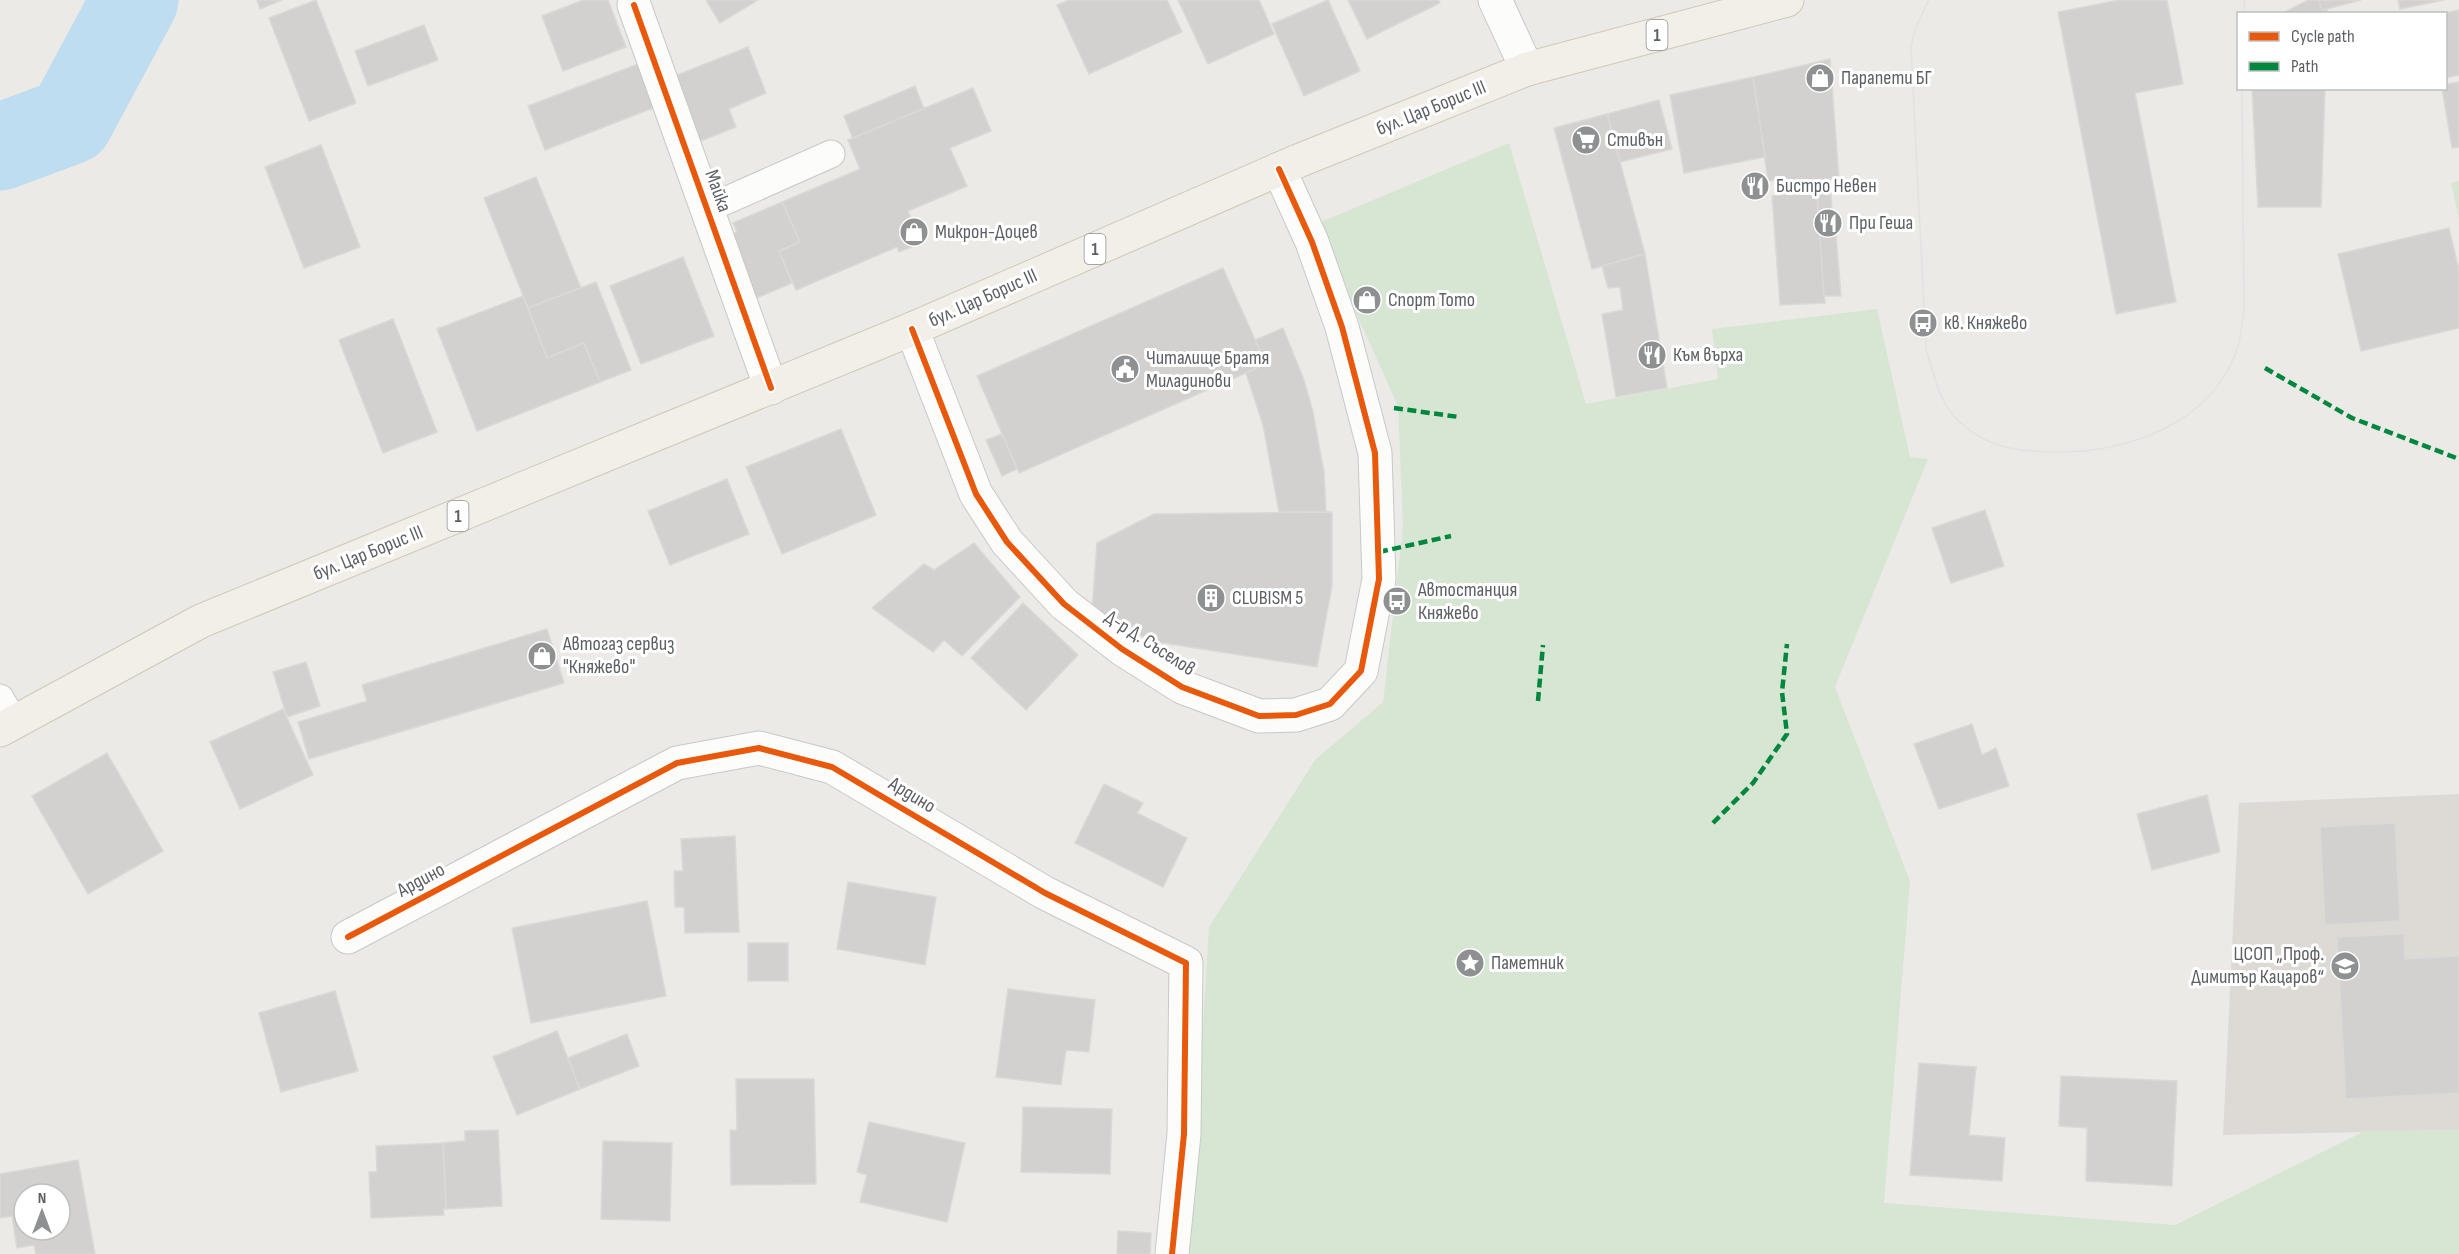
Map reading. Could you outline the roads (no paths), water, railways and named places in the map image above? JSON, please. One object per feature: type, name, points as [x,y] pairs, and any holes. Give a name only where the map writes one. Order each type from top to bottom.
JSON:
[{"type":"main road","name":"бул. Цар Борис III","points":[[5,717],[201,621],[912,330],[1279,170],[1527,69],[1787,0]]},
{"type":"street","points":[[1495,0],[1527,69]]},
{"type":"street","name":"Майка","points":[[634,5],[771,388]]},
{"type":"street","name":"Д-р Д. Съселов","points":[[912,330],[976,494],[1006,542],[1064,604],[1122,649],[1182,687],[1259,716],[1296,715],[1330,704],[1361,670],[1379,579],[1375,453],[1342,327],[1312,242],[1279,170]]},
{"type":"street","name":"Ардино","points":[[348,937],[677,764],[759,748],[832,767],[1045,893],[1186,963],[1184,1134],[1172,1254]]},
{"type":"lane","points":[[707,209],[831,154]]},
{"type":"waterway","points":[[0,147],[70,121],[135,0]]},
{"type":"tram line","points":[[1929,0],[1915,29],[1911,47],[1926,349],[1940,393],[1948,409],[1965,427],[2002,446],[2029,451],[2084,451],[2137,440],[2162,430],[2185,416],[2205,400],[2222,379],[2237,350],[2244,310],[2242,90]]},
{"type":"tram line","points":[[2243,12],[2245,0]]},
{"type":"place","name":"Парапети БГ","points":[[1820,78]]},
{"type":"place","name":"Стивън","points":[[1586,140]]},
{"type":"place","name":"Бистро Невен","points":[[1755,186]]},
{"type":"place","name":"При Геша","points":[[1828,223]]},
{"type":"place","name":"Микрон-Доцев","points":[[914,232]]},
{"type":"place","name":"Спорт Тото","points":[[1367,300]]},
{"type":"place","name":"кв. Княжево","points":[[1923,323]]},
{"type":"place","name":"Към върха","points":[[1652,355]]},
{"type":"place","name":"Читалище Братя Миладинови","points":[[1125,369]]},
{"type":"place","name":"CLUBISM 5","points":[[1211,598]]},
{"type":"place","name":"Автостанция Княжево","points":[[1397,601]]},
{"type":"place","name":"Автогаз сервиз \"Княжево\"","points":[[542,656]]},
{"type":"place","name":"Паметник","points":[[1470,963]]},
{"type":"place","name":"ЦСОП „Проф. Димитър Кацаров“","points":[[2345,966]]}]
